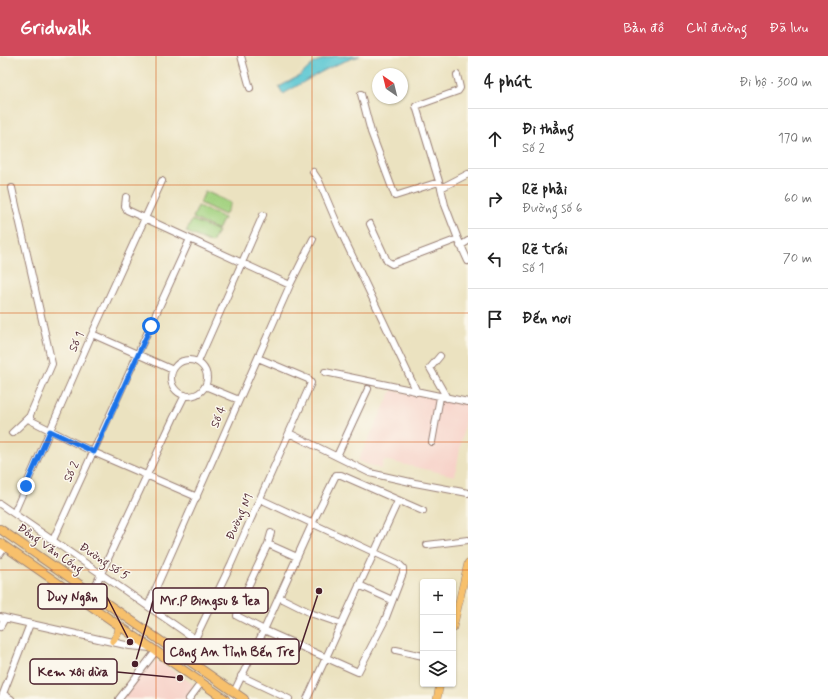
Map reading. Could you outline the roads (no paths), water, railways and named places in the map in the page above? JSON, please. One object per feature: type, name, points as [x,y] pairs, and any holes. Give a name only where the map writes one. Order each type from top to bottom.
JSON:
[{"type":"highway","name":"Đồng Văn Cống","points":[[0,529],[244,699]]},
{"type":"highway","points":[[3,545],[12,537]]},
{"type":"highway","name":"Đồng Văn Cống","points":[[3,545],[225,699]]},
{"type":"main road","points":[[456,615],[468,565]]},
{"type":"main road","points":[[113,641],[118,633],[119,625]]},
{"type":"main road","points":[[437,699],[439,687]]},
{"type":"street","points":[[241,56],[250,88]]},
{"type":"street","points":[[457,75],[460,88],[458,91],[416,106],[445,205],[460,246],[468,261]]},
{"type":"street","points":[[361,94],[373,137],[395,196],[440,185],[468,174]]},
{"type":"street","points":[[313,172],[319,181],[417,392]]},
{"type":"street","name":"Số 1","points":[[14,513],[92,334],[162,181]]},
{"type":"street","points":[[12,188],[52,364],[29,417],[12,433]]},
{"type":"street","points":[[126,197],[125,208],[145,219],[290,284]]},
{"type":"street","points":[[198,362],[240,262],[263,215]]},
{"type":"street","points":[[370,224],[387,261],[392,264],[458,239]]},
{"type":"street","name":"Số 2","points":[[53,540],[190,239]]},
{"type":"street","name":"Số 4","points":[[148,606],[290,284],[312,239]]},
{"type":"street","points":[[460,246],[468,241]]},
{"type":"street","points":[[92,334],[173,370]]},
{"type":"street","points":[[440,356],[430,368],[447,398]]},
{"type":"street","name":"Đường N1","points":[[184,657],[196,639],[260,499],[311,382],[308,379],[258,358]]},
{"type":"street","points":[[192,360],[198,362],[206,372],[206,386],[197,394],[186,395],[179,393],[172,383],[173,370],[181,362],[192,360]]},
{"type":"street","points":[[325,372],[468,402]]},
{"type":"street","points":[[206,386],[239,400]]},
{"type":"street","points":[[336,456],[368,389]]},
{"type":"street","points":[[92,593],[174,417],[186,395]]},
{"type":"street","points":[[432,442],[440,397]]},
{"type":"street","points":[[29,417],[31,421],[94,452],[197,497]]},
{"type":"street","points":[[289,433],[370,473],[468,493]]},
{"type":"street","points":[[234,692],[280,596],[334,477],[337,474],[423,511]]},
{"type":"street","points":[[260,499],[399,564],[403,568],[403,573],[385,620],[360,670],[355,672],[264,630],[236,614],[268,544],[271,533]]},
{"type":"street","points":[[307,699],[327,659],[398,501]]},
{"type":"street","name":"Đường số 5","points":[[0,504],[196,639]]},
{"type":"street","points":[[427,545],[468,540]]},
{"type":"street","points":[[268,544],[297,557]]},
{"type":"street","points":[[0,554],[3,545]]},
{"type":"street","points":[[359,586],[392,600]]},
{"type":"street","points":[[280,596],[313,614],[342,624]]},
{"type":"street","points":[[0,627],[3,617],[153,650],[119,699]]},
{"type":"street","points":[[12,699],[2,696],[30,624]]},
{"type":"street","points":[[396,650],[420,655]]},
{"type":"street","points":[[241,676],[276,696],[289,699]]},
{"type":"street","points":[[189,699],[202,683]]},
{"type":"water","points":[[334,56],[360,56],[339,63],[283,94],[279,87],[301,75],[315,62]]},
{"type":"place","name":"Công An Tỉnh Bến Tre","points":[[319,591]]},
{"type":"place","name":"Duy Ngân","points":[[130,642]]},
{"type":"place","name":"Mr.P Bingsu & Tea","points":[[135,664]]},
{"type":"place","name":"Kem xôi dừa","points":[[180,678]]}]
